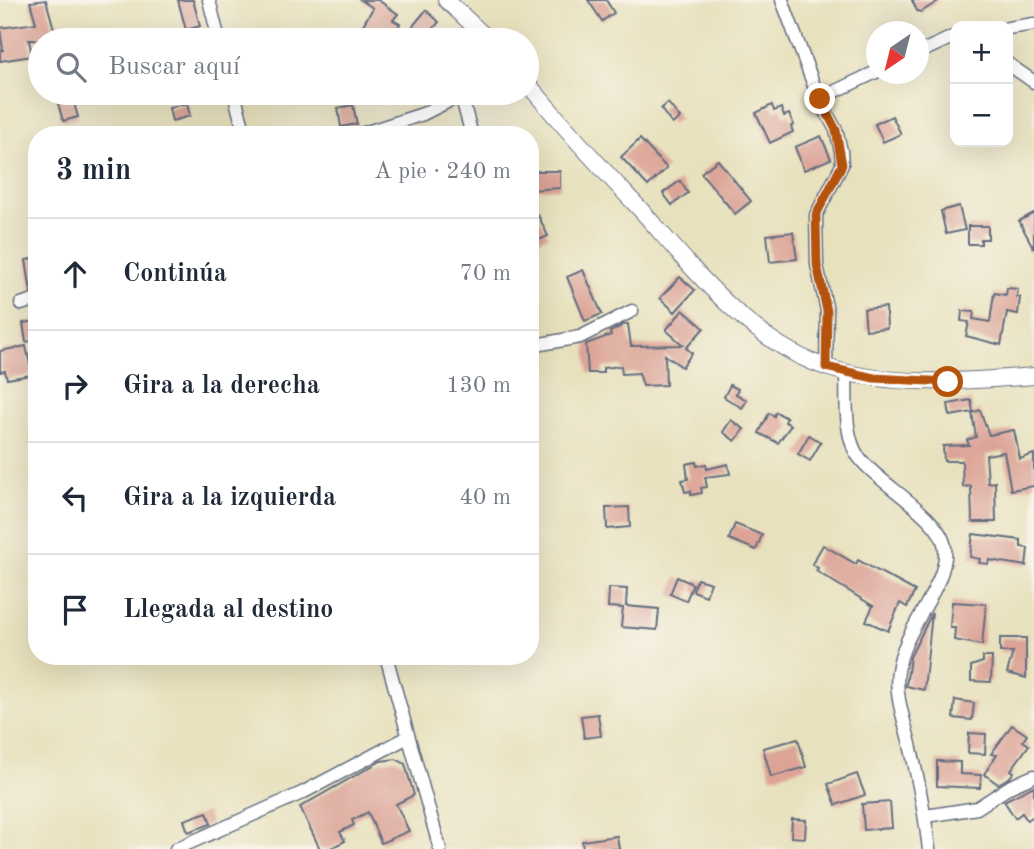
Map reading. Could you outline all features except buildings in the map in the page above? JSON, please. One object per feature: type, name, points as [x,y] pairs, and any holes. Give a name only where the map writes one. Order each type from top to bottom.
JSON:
[{"type":"main road","points":[[446,0],[476,28]]},
{"type":"main road","points":[[539,96],[696,271],[754,325],[804,358],[826,367],[874,378],[948,382],[1034,376]]},
{"type":"street","points":[[209,0],[216,28]]},
{"type":"street","points":[[782,0],[820,99],[836,130],[842,165],[816,215],[817,265],[827,311],[826,367]]},
{"type":"street","points":[[1013,27],[1034,24]]},
{"type":"street","points":[[929,48],[950,38]]},
{"type":"street","points":[[1013,67],[1034,82]]},
{"type":"street","points":[[820,99],[866,77]]},
{"type":"street","points":[[236,105],[242,126]]},
{"type":"street","points":[[386,126],[441,105]]},
{"type":"street","points":[[465,105],[470,126]]},
{"type":"street","points":[[20,304],[28,302]]},
{"type":"street","points":[[539,344],[580,337],[632,311]]},
{"type":"street","points":[[846,372],[848,428],[856,453],[936,528],[945,546],[944,568],[907,635],[897,673],[899,696],[926,816],[929,849]]},
{"type":"street","points":[[388,665],[440,849]]},
{"type":"street","points":[[176,849],[302,793],[408,737]]},
{"type":"street","points":[[926,816],[976,808],[1011,786],[1034,776]]},
{"type":"route","points":[[820,99],[836,130],[842,165],[816,215],[817,265],[827,311],[826,367],[874,378],[948,382]]}]
